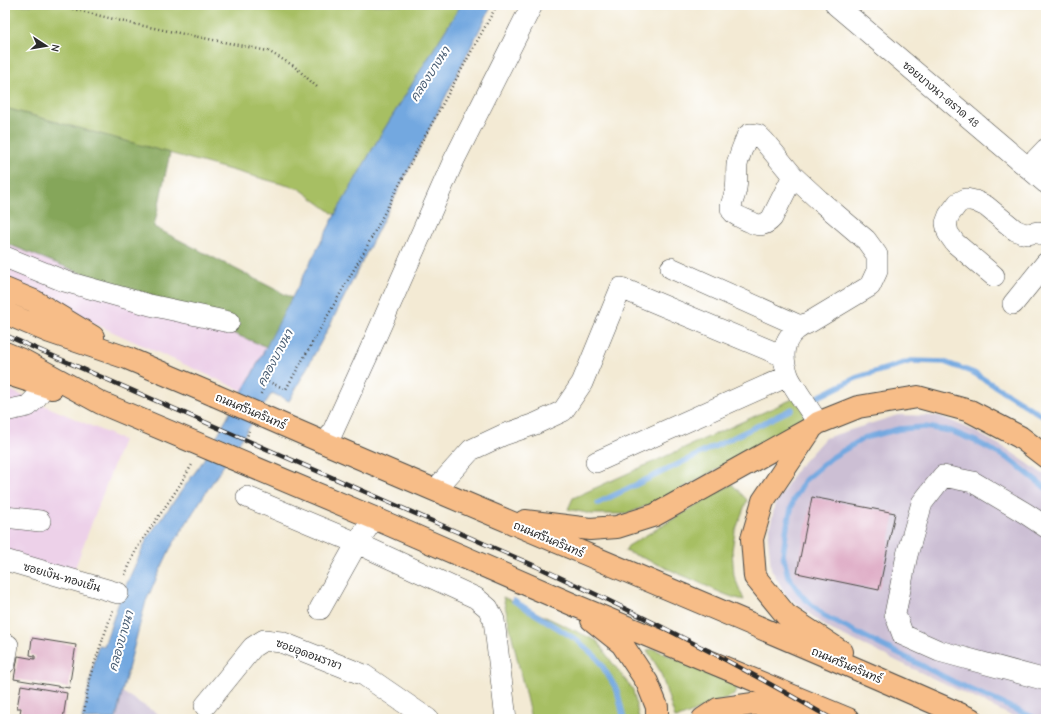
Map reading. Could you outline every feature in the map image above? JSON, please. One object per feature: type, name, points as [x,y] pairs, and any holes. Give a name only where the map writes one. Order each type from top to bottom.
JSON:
[{"type":"main road","name":"ถนนศรีนครินทร์","points":[[5,288],[34,301],[127,358]]},
{"type":"main road","name":"ถนนศรีนครินทร์","points":[[5,313],[50,332],[127,358],[214,395],[258,421],[327,444],[890,683],[971,719]]},
{"type":"main road","points":[[5,353],[24,361],[101,403]]},
{"type":"main road","points":[[5,372],[101,403],[374,518],[574,605],[848,719]]},
{"type":"main road","points":[[499,518],[590,529],[618,527],[655,515],[815,425],[858,408],[918,398],[970,411],[1020,437],[1046,457]]},
{"type":"main road","points":[[815,425],[763,501],[752,539],[755,577],[786,615],[890,683]]},
{"type":"main road","points":[[574,605],[622,644],[647,682],[657,707],[657,719]]},
{"type":"main road","points":[[703,719],[718,710],[753,704],[779,705],[848,719]]},
{"type":"street","points":[[327,444],[453,162],[532,5]]},
{"type":"street","name":"ซอยบางนา-ตราด 48","points":[[836,5],[1046,184]]},
{"type":"street","points":[[1028,168],[1046,149]]},
{"type":"street","points":[[793,176],[866,240],[877,255],[877,271],[870,286],[810,322],[800,326],[790,335],[785,346],[783,356],[788,376],[815,425]]},
{"type":"street","points":[[994,276],[955,242],[948,233],[946,223],[949,215],[958,203],[966,200],[975,201],[986,206],[1015,230],[1028,234],[1038,232],[1046,236]]},
{"type":"street","points":[[5,256],[64,281],[150,305],[229,322]]},
{"type":"street","points":[[1012,304],[1046,263]]},
{"type":"street","points":[[671,268],[800,326]]},
{"type":"street","points":[[435,490],[471,450],[503,435],[535,424],[563,411],[582,383],[621,288],[783,356]]},
{"type":"street","points":[[596,462],[788,376]]},
{"type":"street","points":[[5,410],[28,406],[45,385]]},
{"type":"street","points":[[1046,527],[973,482],[943,476],[922,503],[907,555],[895,614],[903,635],[939,651],[1046,680]]},
{"type":"street","points":[[247,497],[357,543],[476,598],[488,608],[494,620],[506,719]]},
{"type":"street","points":[[5,517],[40,521]]},
{"type":"street","points":[[320,610],[357,543],[374,518]]},
{"type":"street","name":"ซอยเงิน-ทองเย็น","points":[[5,560],[118,593]]},
{"type":"street","name":"ซอยอุดอนราชา","points":[[205,706],[253,647],[264,640],[281,642],[364,675],[428,719]]},
{"type":"path","points":[[57,5],[130,23],[268,51],[294,66],[318,88]]},
{"type":"path","points":[[261,396],[266,381],[286,390],[365,250],[420,145],[497,5]]},
{"type":"path","points":[[240,461],[258,421]]},
{"type":"path","points":[[83,719],[90,676],[118,593],[137,548],[178,488],[198,453],[190,440]]},
{"type":"shaded area","points":[[5,243],[267,347],[243,391],[5,283]]},
{"type":"shaded area","points":[[5,388],[123,440],[73,573],[5,555]]},
{"type":"shaded area","points":[[898,415],[940,416],[972,430],[1007,449],[1046,476],[1046,719],[1018,719],[828,628],[786,595],[771,569],[768,537],[775,504],[797,469],[825,438]]},
{"type":"shaded area","points":[[122,692],[166,719],[116,719]]},
{"type":"green space","points":[[5,5],[461,5],[380,136],[335,215],[300,189],[5,108]]},
{"type":"green space","points":[[5,108],[170,153],[154,227],[292,298],[267,347],[5,243]]},
{"type":"green space","points":[[795,398],[809,419],[664,498],[627,514],[591,514],[568,509],[573,498]]},
{"type":"green space","points":[[732,484],[747,500],[735,532],[732,550],[734,576],[744,600],[732,597],[625,551],[628,546]]},
{"type":"green space","points":[[503,597],[597,641],[633,690],[639,719],[531,719]]},
{"type":"green space","points":[[654,649],[738,686],[734,695],[681,717],[675,718],[660,671],[647,650]]},
{"type":"water","name":"คลองบางนา","points":[[461,5],[492,5],[327,331],[289,401],[272,393],[170,549],[146,601],[116,719],[82,719],[98,645],[104,646],[121,596],[148,537],[201,464],[251,376],[335,215],[380,136]]},
{"type":"building","points":[[812,497],[895,513],[879,590],[797,573]]},
{"type":"building","points":[[32,638],[76,645],[69,688],[14,679],[18,656],[35,659],[35,656],[30,655]]},
{"type":"building","points":[[21,685],[67,693],[63,719],[19,719],[21,708],[17,708]]},
{"type":"waterway","points":[[818,397],[856,378],[911,361],[944,362],[974,373],[1046,418]]},
{"type":"waterway","points":[[598,503],[792,409]]},
{"type":"waterway","points":[[1037,719],[954,682],[824,616],[802,596],[788,576],[783,555],[787,526],[793,501],[805,480],[831,458],[864,438],[899,429],[925,427],[951,431],[975,441],[1009,459],[1046,488]]},
{"type":"waterway","points":[[514,601],[577,640],[598,659],[617,690],[624,719]]},
{"type":"railway","points":[[5,335],[540,568],[688,640],[832,719]]}]
